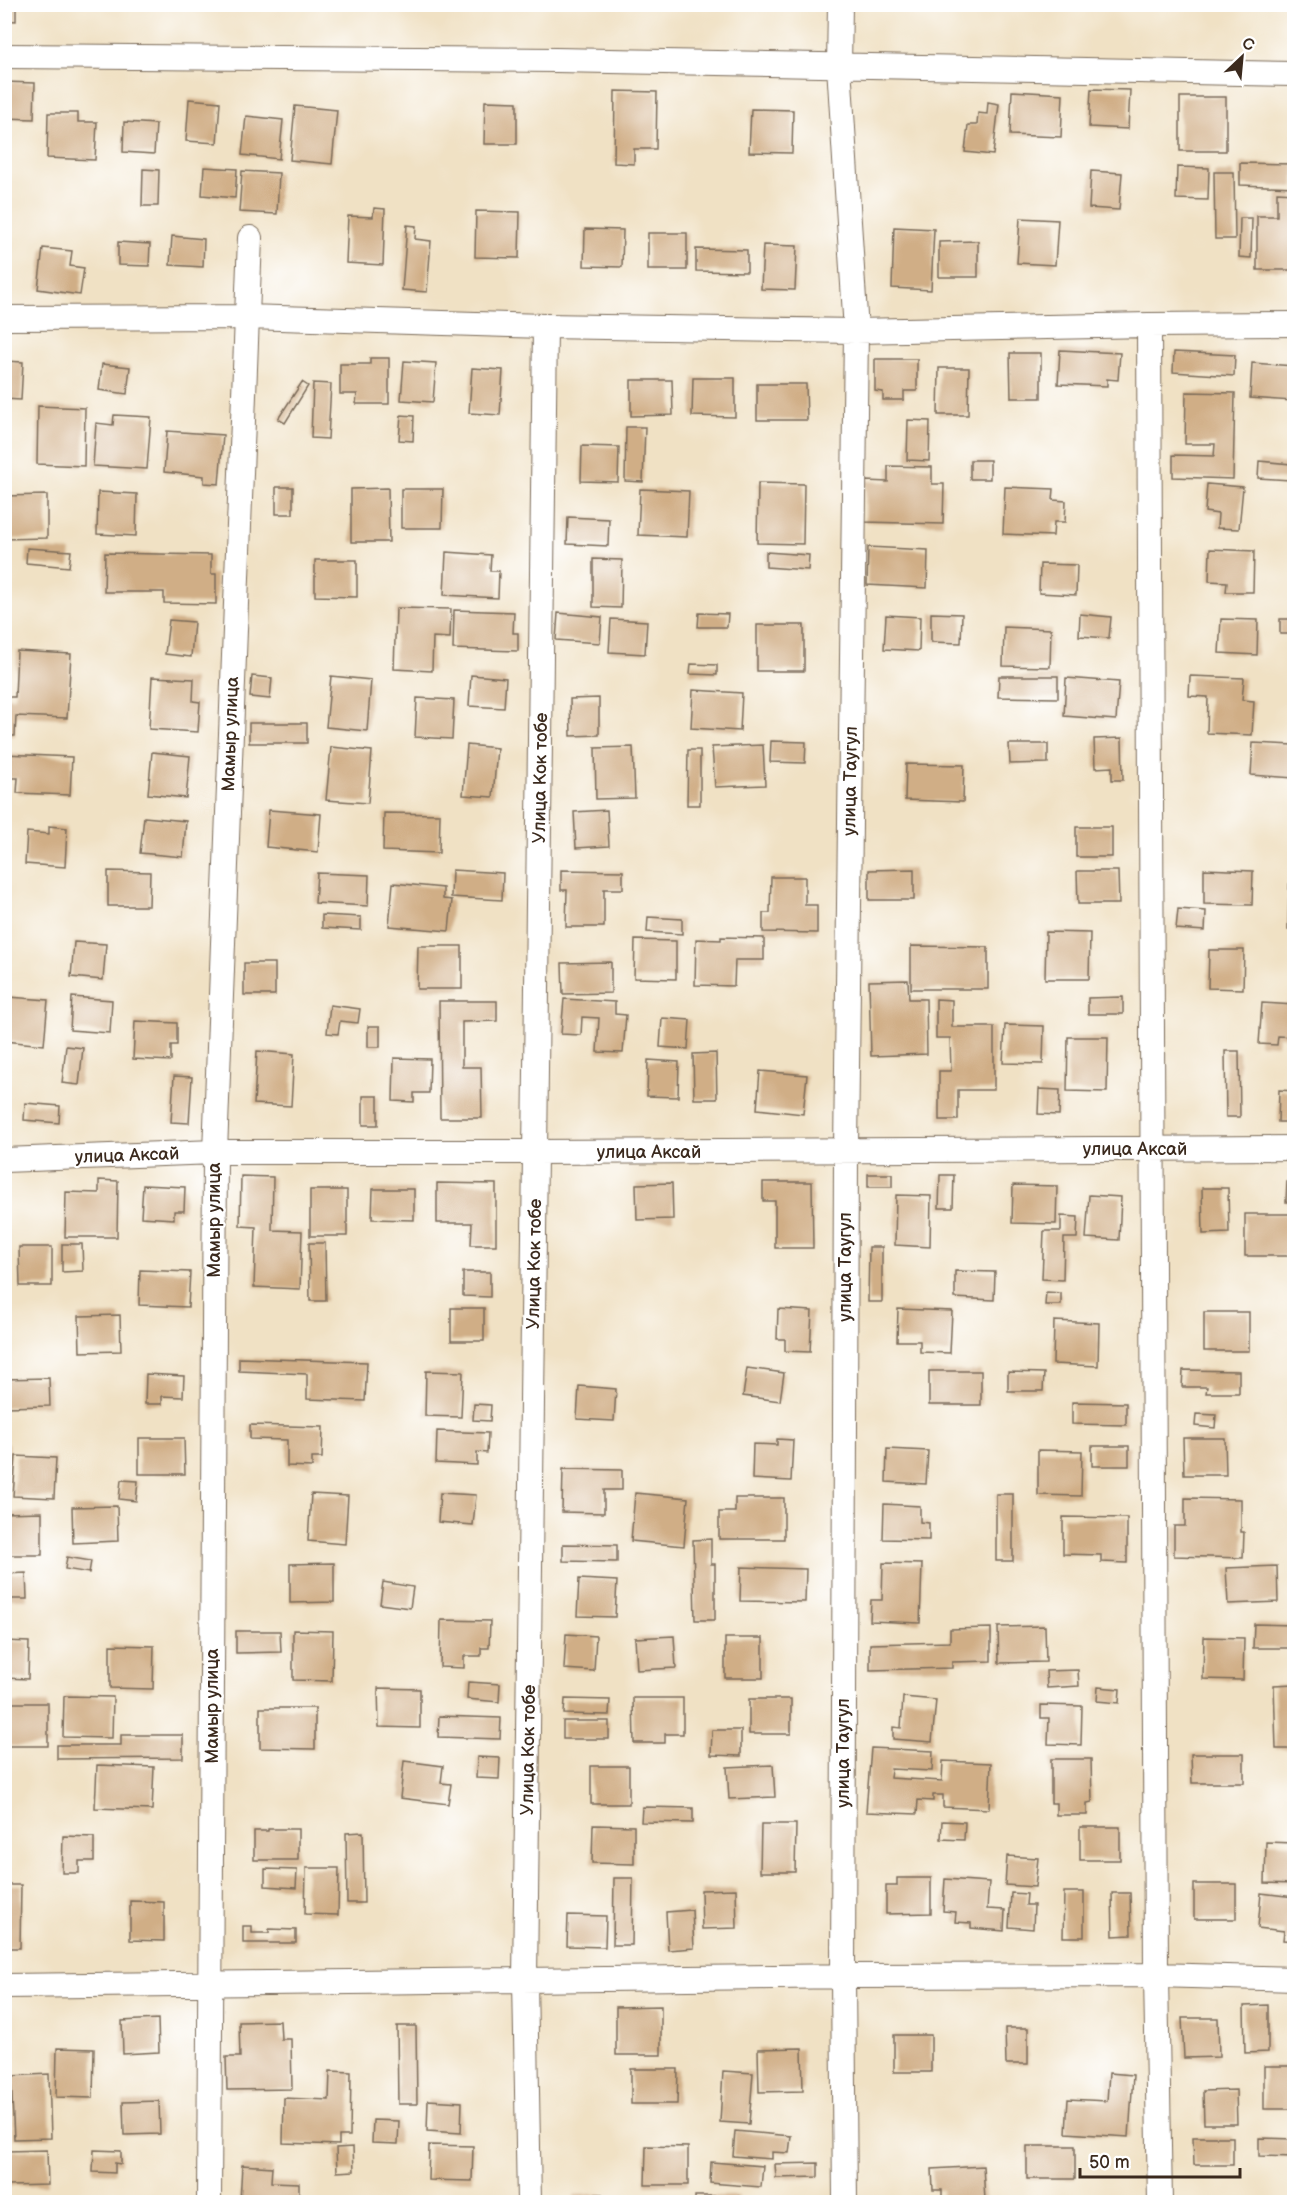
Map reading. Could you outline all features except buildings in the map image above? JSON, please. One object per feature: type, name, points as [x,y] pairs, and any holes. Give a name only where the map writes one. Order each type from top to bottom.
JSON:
[{"type":"street","name":"улица Таугул","points":[[840,4],[839,66],[856,332],[846,1150],[843,1977],[845,2202]]},
{"type":"street","points":[[4,56],[544,60],[1294,74]]},
{"type":"street","name":"Мамыр улица","points":[[209,2202],[214,1152],[245,317],[250,238]]},
{"type":"street","points":[[4,318],[245,317],[856,332],[1294,324]]},
{"type":"street","points":[[1149,325],[1156,1975],[1160,2202]]},
{"type":"street","name":"Улица Кок тобе","points":[[529,2202],[525,1980],[545,326]]},
{"type":"street","name":"улица Аксай","points":[[4,1160],[214,1152],[1294,1148]]},
{"type":"street","points":[[4,1986],[1156,1975],[1294,1979]]}]
